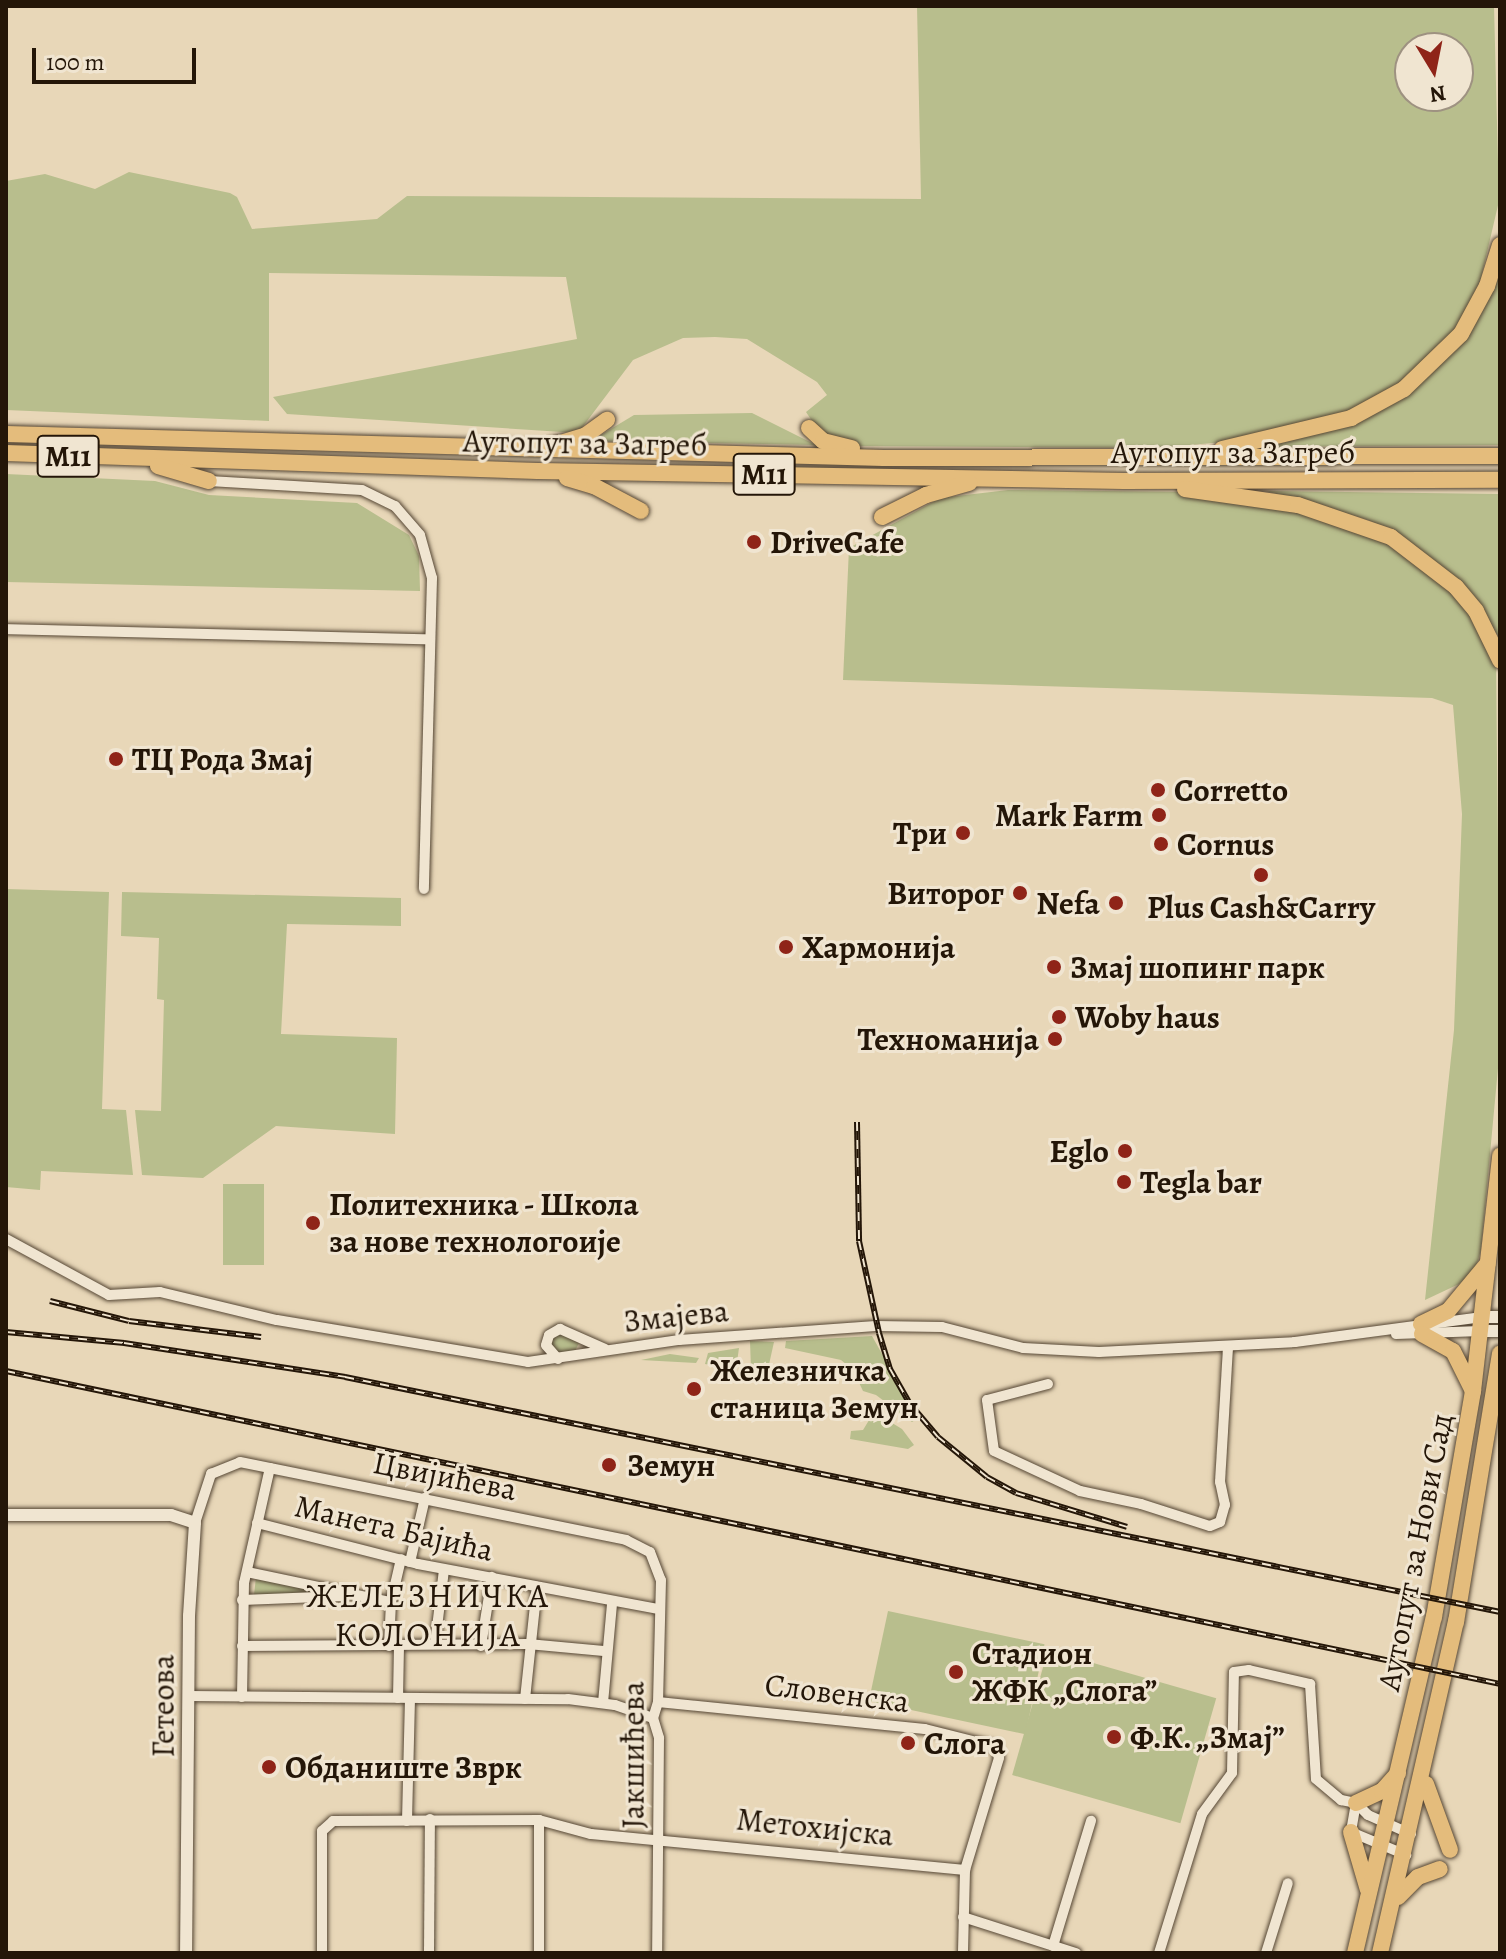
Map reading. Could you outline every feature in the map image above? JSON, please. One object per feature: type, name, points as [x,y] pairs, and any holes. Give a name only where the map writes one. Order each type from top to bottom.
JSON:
[{"type":"main road","points":[[1167,458],[1325,426],[1376,407],[1404,389],[1461,334],[1487,286],[1500,245]]},
{"type":"main road","points":[[525,451],[577,439],[607,420]]},
{"type":"main road","points":[[809,428],[831,444],[884,458]]},
{"type":"main road","name":"Аутопут за Загреб","points":[[6,434],[525,451],[884,458],[1492,456]]},
{"type":"main road","name":"Аутопут за Загреб","points":[[6,453],[538,471],[1124,481],[1500,480]]},
{"type":"main road","points":[[129,459],[209,481]]},
{"type":"main road","points":[[538,471],[594,486],[641,511]]},
{"type":"main road","points":[[882,517],[926,495],[990,478]]},
{"type":"main road","points":[[1124,481],[1276,500],[1378,531],[1416,553],[1456,587],[1482,620],[1500,660]]},
{"type":"main road","name":"Аутопут за Нови Сад","points":[[1355,1953],[1401,1769],[1473,1391],[1500,1156]]},
{"type":"main road","points":[[1473,1391],[1453,1351],[1421,1329],[1448,1311],[1489,1262]]},
{"type":"main road","name":"Аутопут за Нови Сад","points":[[1380,1953],[1425,1774],[1498,1382],[1500,1354]]},
{"type":"main road","points":[[1356,1803],[1382,1791],[1401,1769]]},
{"type":"main road","points":[[1425,1774],[1429,1800],[1450,1850]]},
{"type":"main road","points":[[1351,1832],[1366,1873],[1369,1903]]},
{"type":"main road","points":[[1393,1905],[1410,1883],[1440,1869]]},
{"type":"street","points":[[209,481],[348,488],[385,499],[406,516],[424,545],[432,609],[424,889]]},
{"type":"street","points":[[6,629],[429,639]]},
{"type":"street","name":"Змајева","points":[[6,1239],[109,1295],[160,1292],[277,1320],[528,1362],[609,1349],[892,1325],[942,1327],[1036,1350],[1228,1347],[1482,1324]]},
{"type":"street","points":[[1482,1324],[1500,1317]]},
{"type":"street","points":[[1482,1324],[1500,1331]]},
{"type":"street","points":[[558,1359],[548,1350],[547,1340],[556,1330],[568,1329],[582,1339],[609,1349]]},
{"type":"street","points":[[575,1356],[582,1339]]},
{"type":"street","points":[[1048,1384],[987,1400],[994,1451],[1096,1497],[1133,1502],[1194,1524],[1214,1526],[1225,1505],[1220,1482],[1228,1347]]},
{"type":"street","points":[[528,1362],[548,1350]]},
{"type":"street","name":"Цвијићева","points":[[220,1467],[240,1462],[425,1498],[626,1540],[655,1557]]},
{"type":"street","name":"Гетеова","points":[[186,1953],[195,1523],[209,1477],[220,1467]]},
{"type":"street","points":[[242,1697],[242,1600],[270,1468]]},
{"type":"street","points":[[398,1698],[391,1602],[425,1498]]},
{"type":"street","points":[[6,1515],[171,1515],[195,1523]]},
{"type":"street","name":"Манета Бајића","points":[[257,1523],[444,1570],[492,1577],[612,1604],[659,1609]]},
{"type":"street","name":"Јакшићева","points":[[655,1557],[659,1609],[658,1702],[653,1718],[659,1738],[657,1953]]},
{"type":"street","points":[[435,1644],[444,1570]]},
{"type":"street","points":[[247,1572],[344,1596],[391,1602]]},
{"type":"street","points":[[481,1646],[492,1577]]},
{"type":"street","points":[[525,1699],[528,1644],[537,1587]]},
{"type":"street","points":[[242,1600],[344,1596]]},
{"type":"street","points":[[603,1703],[604,1651],[612,1604]]},
{"type":"street","points":[[242,1646],[528,1644],[604,1651]]},
{"type":"street","points":[[1159,1953],[1202,1814],[1232,1773],[1234,1672],[1249,1670],[1310,1684],[1316,1779],[1341,1800],[1356,1803],[1388,1825],[1411,1834]]},
{"type":"street","points":[[189,1696],[525,1699],[603,1703],[653,1718]]},
{"type":"street","points":[[407,1821],[410,1698]]},
{"type":"street","name":"Словенска","points":[[658,1702],[925,1729],[989,1743],[999,1758],[965,1870]]},
{"type":"street","points":[[1356,1803],[1351,1832],[1406,1855]]},
{"type":"street","points":[[429,1953],[430,1819]]},
{"type":"street","name":"Метохијска","points":[[322,1953],[326,1823],[430,1819],[539,1820],[591,1834],[659,1838],[965,1870]]},
{"type":"street","points":[[539,1820],[539,1953]]},
{"type":"street","points":[[1053,1946],[1091,1821]]},
{"type":"street","points":[[963,1953],[965,1870]]},
{"type":"street","points":[[1266,1953],[1288,1883]]},
{"type":"street","points":[[963,1917],[1076,1953]]},
{"type":"green space","points":[[917,6],[1494,6],[1499,201],[1478,291],[1465,319],[1409,379],[1343,415],[1224,442],[1156,448],[845,446],[816,427],[806,412],[827,395],[817,382],[747,339],[715,337],[683,338],[633,360],[578,433],[287,414],[273,397],[577,339],[566,277],[269,273],[269,421],[6,410],[6,181],[45,174],[95,189],[129,172],[230,193],[237,197],[252,229],[377,219],[407,196],[921,199]]},
{"type":"green space","points":[[1500,270],[1500,445],[1259,447],[1349,425],[1408,394],[1469,332]]},
{"type":"green space","points":[[752,413],[816,445],[591,441],[634,415]]},
{"type":"green space","points":[[6,474],[155,481],[209,495],[357,503],[409,535],[419,556],[420,591],[6,582]]},
{"type":"green space","points":[[1008,490],[1193,492],[1288,506],[1374,535],[1462,599],[1496,658],[1500,1047],[1481,1250],[1475,1270],[1459,1284],[1425,1300],[1454,1030],[1462,814],[1453,705],[1432,698],[843,680],[849,548],[940,498]]},
{"type":"green space","points":[[1266,491],[1500,494],[1500,639],[1472,595],[1407,539],[1368,520]]},
{"type":"green space","points":[[6,889],[109,892],[102,1109],[126,1110],[133,1175],[41,1171],[40,1190],[6,1187]]},
{"type":"green space","points":[[122,892],[401,898],[401,926],[287,924],[281,1034],[397,1038],[395,1134],[276,1126],[203,1178],[142,1175],[135,1110],[161,1111],[164,1000],[157,999],[159,938],[121,936]]},
{"type":"green space","points":[[223,1184],[264,1184],[264,1265],[223,1265]]},
{"type":"green space","points":[[558,1332],[580,1341],[574,1353],[555,1354],[550,1340]]},
{"type":"green space","points":[[872,1336],[918,1418],[912,1422],[876,1395],[863,1391],[853,1370],[841,1360],[785,1348],[786,1341]]},
{"type":"green space","points":[[750,1341],[774,1342],[768,1369],[751,1369]]},
{"type":"green space","points":[[739,1348],[736,1369],[705,1364],[708,1353]]},
{"type":"green space","points":[[670,1354],[699,1358],[696,1363],[641,1360]]},
{"type":"green space","points":[[874,1412],[902,1429],[914,1445],[908,1449],[850,1439],[851,1431],[863,1430]]},
{"type":"green space","points":[[256,1577],[327,1592],[254,1595]]},
{"type":"green space","name":"Стадион ЖФК „Слога”","points":[[888,1611],[1045,1644],[1025,1734],[869,1701]]},
{"type":"green space","name":"Ф.К. „Змај”","points":[[1048,1650],[1216,1698],[1180,1823],[1012,1775]]},
{"type":"railway","points":[[857,1122],[859,1241],[890,1369],[910,1404],[938,1437],[987,1477],[1016,1493],[1127,1527]]},
{"type":"railway","points":[[50,1301],[129,1321],[261,1337]]},
{"type":"railway","points":[[6,1332],[124,1343],[345,1377],[1500,1612]]},
{"type":"railway","points":[[6,1371],[1500,1684]]},
{"type":"place","name":"DriveCafe","points":[[754,542]]},
{"type":"place","name":"ТЦ Рода Змај","points":[[116,759]]},
{"type":"place","name":"Corretto","points":[[1158,790]]},
{"type":"place","name":"Mark Farm","points":[[1159,815]]},
{"type":"place","name":"Три","points":[[963,833]]},
{"type":"place","name":"Cornus","points":[[1161,844]]},
{"type":"place","name":"Plus Cash&Carry","points":[[1261,875]]},
{"type":"place","name":"Виторог","points":[[1020,893]]},
{"type":"place","name":"Nefa","points":[[1116,903]]},
{"type":"place","name":"Хармонија","points":[[786,947]]},
{"type":"place","name":"Змај шопинг парк","points":[[1054,967]]},
{"type":"place","name":"Woby haus","points":[[1059,1017]]},
{"type":"place","name":"Техноманија","points":[[1055,1039]]},
{"type":"place","name":"Eglo","points":[[1125,1151]]},
{"type":"place","name":"Tegla bar","points":[[1124,1182]]},
{"type":"place","name":"Политехника - Школа за нове технологоије","points":[[313,1223]]},
{"type":"place","name":"Железничка станица Земун","points":[[694,1389]]},
{"type":"place","name":"Земун","points":[[609,1465]]},
{"type":"place","name":"Стадион ЖФК „Слога”","points":[[956,1672]]},
{"type":"place","name":"Ф.К. „Змај”","points":[[1114,1737]]},
{"type":"place","name":"Слога","points":[[908,1743]]},
{"type":"place","name":"Обданиште Зврк","points":[[269,1767]]},
{"type":"district","name":"ЖЕЛЕЗНИЧКА КОЛОНИЈА","points":[[428,1614]]}]
